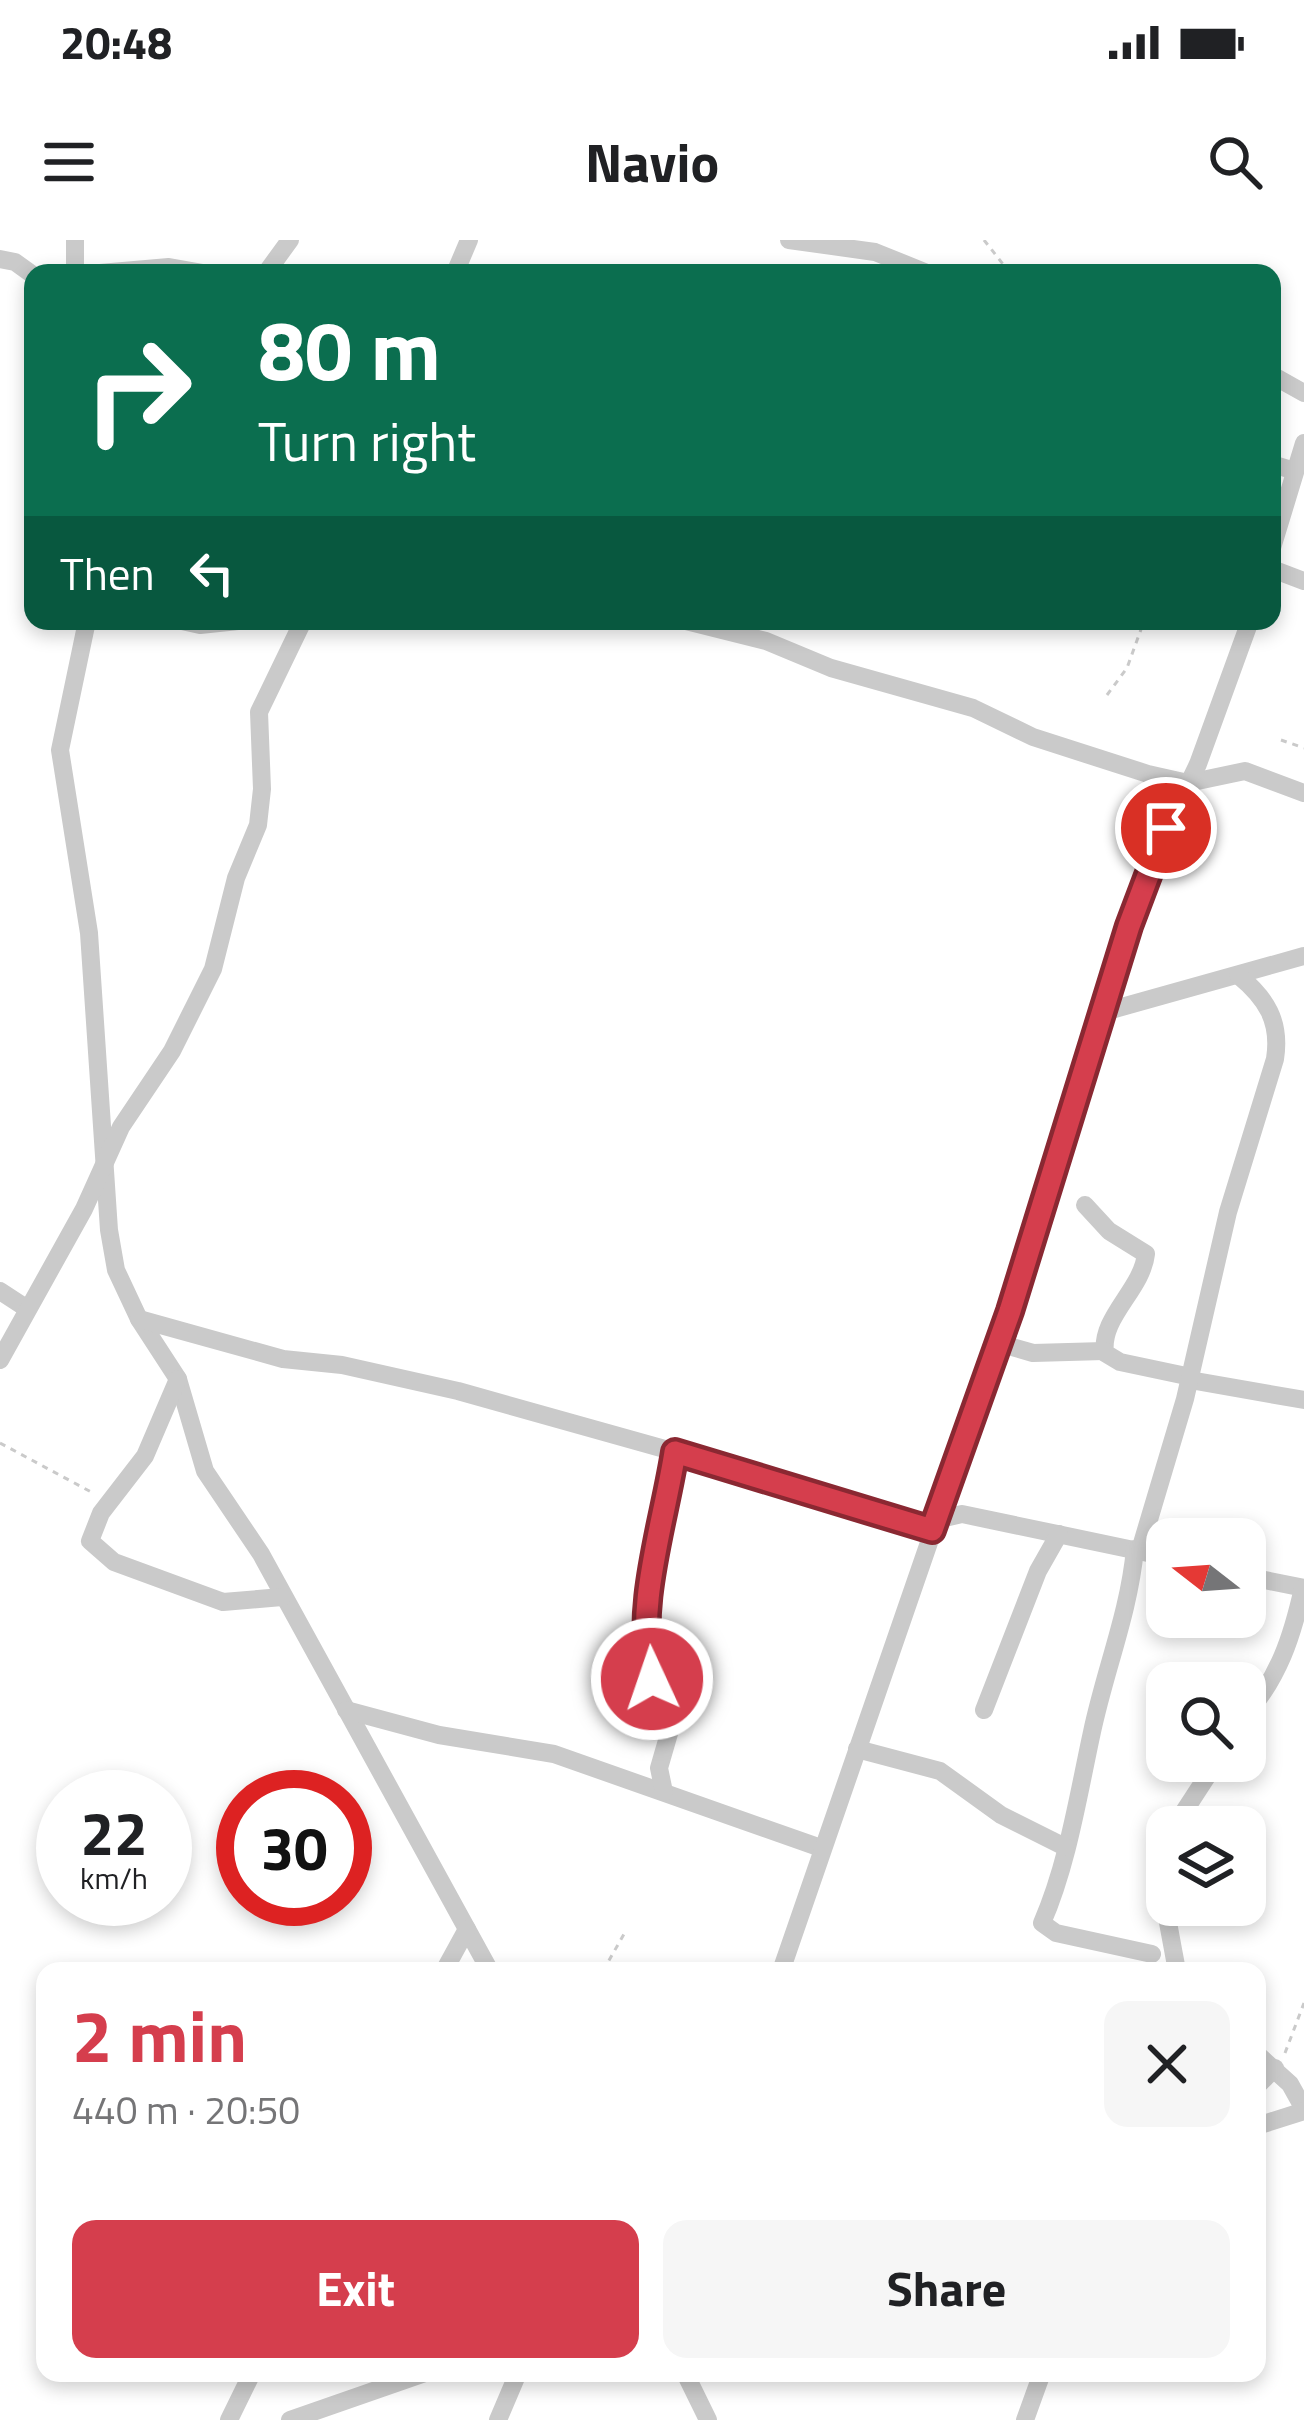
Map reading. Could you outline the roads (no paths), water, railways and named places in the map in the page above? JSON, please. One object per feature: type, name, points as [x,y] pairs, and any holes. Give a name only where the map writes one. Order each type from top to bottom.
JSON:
[{"type":"street","points":[[789,240],[875,252],[905,264]]},
{"type":"street","points":[[1281,518],[1304,443]]},
{"type":"street","points":[[1281,467],[1295,471]]},
{"type":"street","points":[[85,630],[60,750],[89,933],[109,1230],[116,1270],[139,1319],[178,1379],[205,1471],[261,1554],[485,1962]]},
{"type":"street","points":[[0,1360],[84,1209],[106,1156],[172,1051],[213,969],[236,878],[258,825],[262,789],[259,712],[299,630]]},
{"type":"street","points":[[722,630],[766,641],[831,668],[973,708],[1034,737],[1114,764],[1188,782],[1245,771],[1304,793]]},
{"type":"street","points":[[784,1962],[998,1343],[1154,856],[1247,630]]},
{"type":"street","points":[[1104,1012],[1304,956]]},
{"type":"street","points":[[1168,1933],[1148,1962],[1042,1925],[1120,1637],[1138,1550],[1190,1378],[1228,1212],[1277,1045],[1268,1006],[1238,975]]},
{"type":"street","points":[[1085,1205],[1108,1231],[1146,1254],[1139,1280],[1111,1323],[1104,1351]]},
{"type":"street","points":[[0,1291],[26,1308]]},
{"type":"street","points":[[139,1319],[283,1359],[425,1383],[934,1525],[962,1514],[1146,1552]]},
{"type":"street","points":[[998,1343],[1033,1353],[1071,1348],[1104,1351],[1120,1362],[1304,1400]]},
{"type":"street","points":[[178,1379],[145,1456],[90,1540],[114,1562],[223,1601],[282,1597]]},
{"type":"street","points":[[664,1792],[659,1768],[670,1730],[646,1651],[652,1568],[675,1452]]},
{"type":"street","points":[[984,1710],[1038,1570],[1059,1534]]},
{"type":"street","points":[[1266,1580],[1303,1588],[1284,1658],[1266,1691]]},
{"type":"street","points":[[346,1710],[439,1735],[554,1754],[821,1848]]},
{"type":"street","points":[[857,1749],[940,1771],[1001,1815],[1065,1847]]},
{"type":"street","points":[[1167,1926],[1175,1962]]},
{"type":"street","points":[[449,1962],[467,1929]]},
{"type":"street","points":[[1266,2061],[1304,2110],[1266,2123]]},
{"type":"street","points":[[1266,2078],[1276,2069]]},
{"type":"street","points":[[229,2420],[248,2382]]},
{"type":"street","points":[[290,2420],[399,2382]]},
{"type":"street","points":[[498,2420],[514,2382]]},
{"type":"street","points":[[689,2382],[708,2420]]},
{"type":"street","points":[[1025,2420],[1039,2382]]}]
